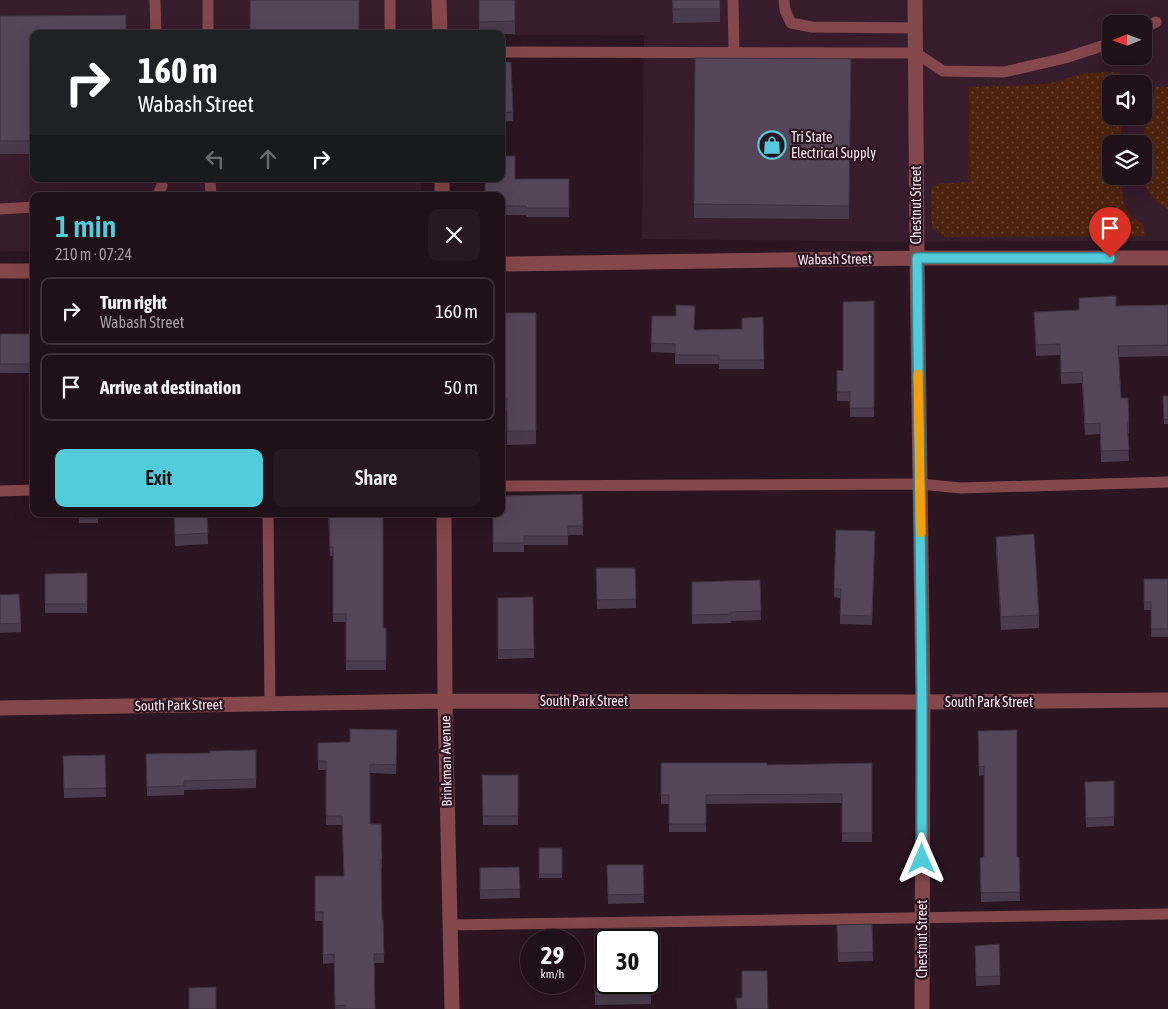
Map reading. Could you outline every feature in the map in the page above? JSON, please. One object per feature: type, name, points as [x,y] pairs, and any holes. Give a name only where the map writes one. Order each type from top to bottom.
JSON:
[{"type":"street","points":[[439,0],[440,30]]},
{"type":"street","name":"Chestnut Street","points":[[916,0],[922,702],[922,1009]]},
{"type":"street","name":"Wabash Street","points":[[505,264],[917,258],[1168,258]]},
{"type":"street","points":[[0,271],[30,271]]},
{"type":"street","name":"Brinkman Avenue","points":[[444,517],[444,700],[452,1009]]},
{"type":"street","name":"South Park Street","points":[[0,708],[444,700],[922,702],[1168,700]]},
{"type":"lane","points":[[155,0],[156,30]]},
{"type":"lane","points":[[208,0],[208,30]]},
{"type":"lane","points":[[390,0],[390,30]]},
{"type":"lane","points":[[734,0],[734,52]]},
{"type":"lane","points":[[784,0],[785,10],[791,23],[812,27],[916,28]]},
{"type":"lane","points":[[1152,24],[1156,22]]},
{"type":"lane","points":[[505,52],[916,53],[943,71],[1004,72],[1066,58],[1102,46]]},
{"type":"lane","points":[[0,209],[30,207]]},
{"type":"lane","points":[[505,486],[920,484],[961,488],[1168,482]]},
{"type":"lane","points":[[0,490],[30,490]]},
{"type":"lane","points":[[268,517],[270,704]]},
{"type":"lane","points":[[450,925],[1168,914]]},
{"type":"shaded area","points":[[0,0],[1168,0],[1168,241],[905,242],[642,239],[644,35],[505,35],[505,30],[30,30],[30,182],[421,182],[421,192],[30,192],[30,252],[0,251]]},
{"type":"shaded area","points":[[1120,72],[1120,75],[1102,75],[1102,125],[1121,125],[1121,135],[1102,135],[1102,185],[1122,185],[1124,204],[1130,215],[1143,224],[1145,236],[946,237],[933,229],[931,189],[935,184],[970,182],[969,87],[1048,84],[1085,73]]},
{"type":"shaded area","points":[[1155,87],[1168,87],[1168,209],[1151,196],[1145,185],[1152,185],[1152,135],[1144,135],[1144,131],[1146,125],[1152,125],[1152,99]]},
{"type":"building","points":[[250,0],[359,0],[359,30],[250,30]]},
{"type":"building","points":[[479,0],[515,0],[515,21],[479,22]]},
{"type":"building","points":[[673,0],[720,0],[720,9],[673,9]]},
{"type":"building","points":[[126,15],[126,30],[30,30],[30,141],[0,141],[0,16]]},
{"type":"building","name":"Tri State Electrical Supply","points":[[695,58],[851,59],[849,206],[694,204]]},
{"type":"building","points":[[505,62],[511,62],[513,112],[505,113]]},
{"type":"building","points":[[505,156],[515,156],[515,179],[569,179],[569,208],[505,206],[505,192],[485,192],[485,182],[505,182]]},
{"type":"building","points":[[1116,296],[1116,306],[1168,305],[1168,345],[1118,346],[1121,398],[1128,398],[1129,450],[1101,451],[1100,423],[1085,424],[1082,372],[1061,373],[1060,344],[1036,345],[1034,312],[1079,310],[1079,298]]},
{"type":"building","points":[[874,301],[874,408],[850,408],[850,392],[837,392],[837,370],[843,371],[843,302]]},
{"type":"building","points":[[676,305],[695,306],[694,330],[742,329],[742,318],[763,317],[764,360],[719,360],[719,355],[675,355],[675,344],[651,343],[652,316],[676,316]]},
{"type":"building","points":[[505,313],[536,313],[536,431],[507,431],[507,398],[505,398]]},
{"type":"building","points":[[0,334],[30,334],[30,364],[0,364]]},
{"type":"building","points":[[29,375],[30,375],[30,415]]},
{"type":"building","points":[[1163,396],[1168,396],[1168,419],[1164,420]]},
{"type":"building","points":[[582,494],[583,526],[568,526],[568,536],[524,536],[524,543],[493,543],[493,517],[505,517],[505,496]]},
{"type":"building","points":[[79,517],[98,517],[98,518],[79,519]]},
{"type":"building","points":[[174,517],[207,517],[208,533],[175,535]]},
{"type":"building","points":[[329,517],[383,517],[383,628],[386,628],[386,661],[346,661],[346,614],[333,614],[333,547],[330,547]]},
{"type":"building","points":[[836,530],[875,531],[872,616],[840,615],[841,589],[834,589]]},
{"type":"building","points":[[1034,534],[1039,615],[1001,617],[996,537]]},
{"type":"building","points":[[596,568],[635,568],[636,599],[597,600]]},
{"type":"building","points":[[87,573],[87,604],[45,604],[45,574]]},
{"type":"building","points":[[1144,579],[1168,579],[1168,629],[1151,629],[1151,602],[1144,602]]},
{"type":"building","points":[[760,580],[761,611],[692,615],[692,582]]},
{"type":"building","points":[[19,594],[21,623],[0,624],[0,595]]},
{"type":"building","points":[[533,597],[534,649],[498,650],[498,598]]},
{"type":"building","points":[[350,729],[397,730],[396,765],[370,764],[370,824],[381,824],[384,954],[374,954],[375,1009],[345,1009],[345,1005],[335,1006],[334,954],[323,955],[323,912],[315,912],[315,876],[344,876],[342,816],[326,816],[326,761],[318,761],[318,743],[350,742]]},
{"type":"building","points":[[1017,730],[1017,857],[1019,857],[1020,892],[981,893],[980,858],[984,857],[984,766],[979,767],[978,731]]},
{"type":"building","points":[[256,750],[256,779],[184,781],[184,786],[147,787],[146,754]]},
{"type":"building","points":[[105,755],[106,788],[64,789],[63,756]]},
{"type":"building","points":[[661,763],[767,763],[767,765],[872,763],[872,833],[842,833],[842,794],[706,795],[706,824],[669,824],[669,795],[661,795]]},
{"type":"building","points":[[482,775],[518,775],[518,816],[483,816]]},
{"type":"building","points":[[1114,781],[1114,817],[1086,818],[1085,782]]},
{"type":"building","points":[[539,848],[562,848],[562,874],[539,874]]},
{"type":"building","points":[[607,865],[643,865],[644,894],[608,895]]},
{"type":"building","points":[[519,867],[520,889],[480,890],[480,868]]},
{"type":"building","points":[[872,924],[873,952],[838,953],[837,925]]},
{"type":"building","points":[[999,944],[1000,976],[976,977],[975,946]]},
{"type":"building","points":[[742,971],[767,971],[768,1009],[737,1009],[736,998],[742,998]]},
{"type":"building","points":[[216,987],[216,1009],[189,1009],[189,988]]},
{"type":"building","points":[[595,994],[651,994],[651,996],[595,996]]},
{"type":"slow traffic","points":[[918,374],[921,533]]},
{"type":"place","name":"Tri State Electrical Supply","points":[[772,145]]},
{"type":"route","points":[[922,859],[917,258],[1110,258]]}]
